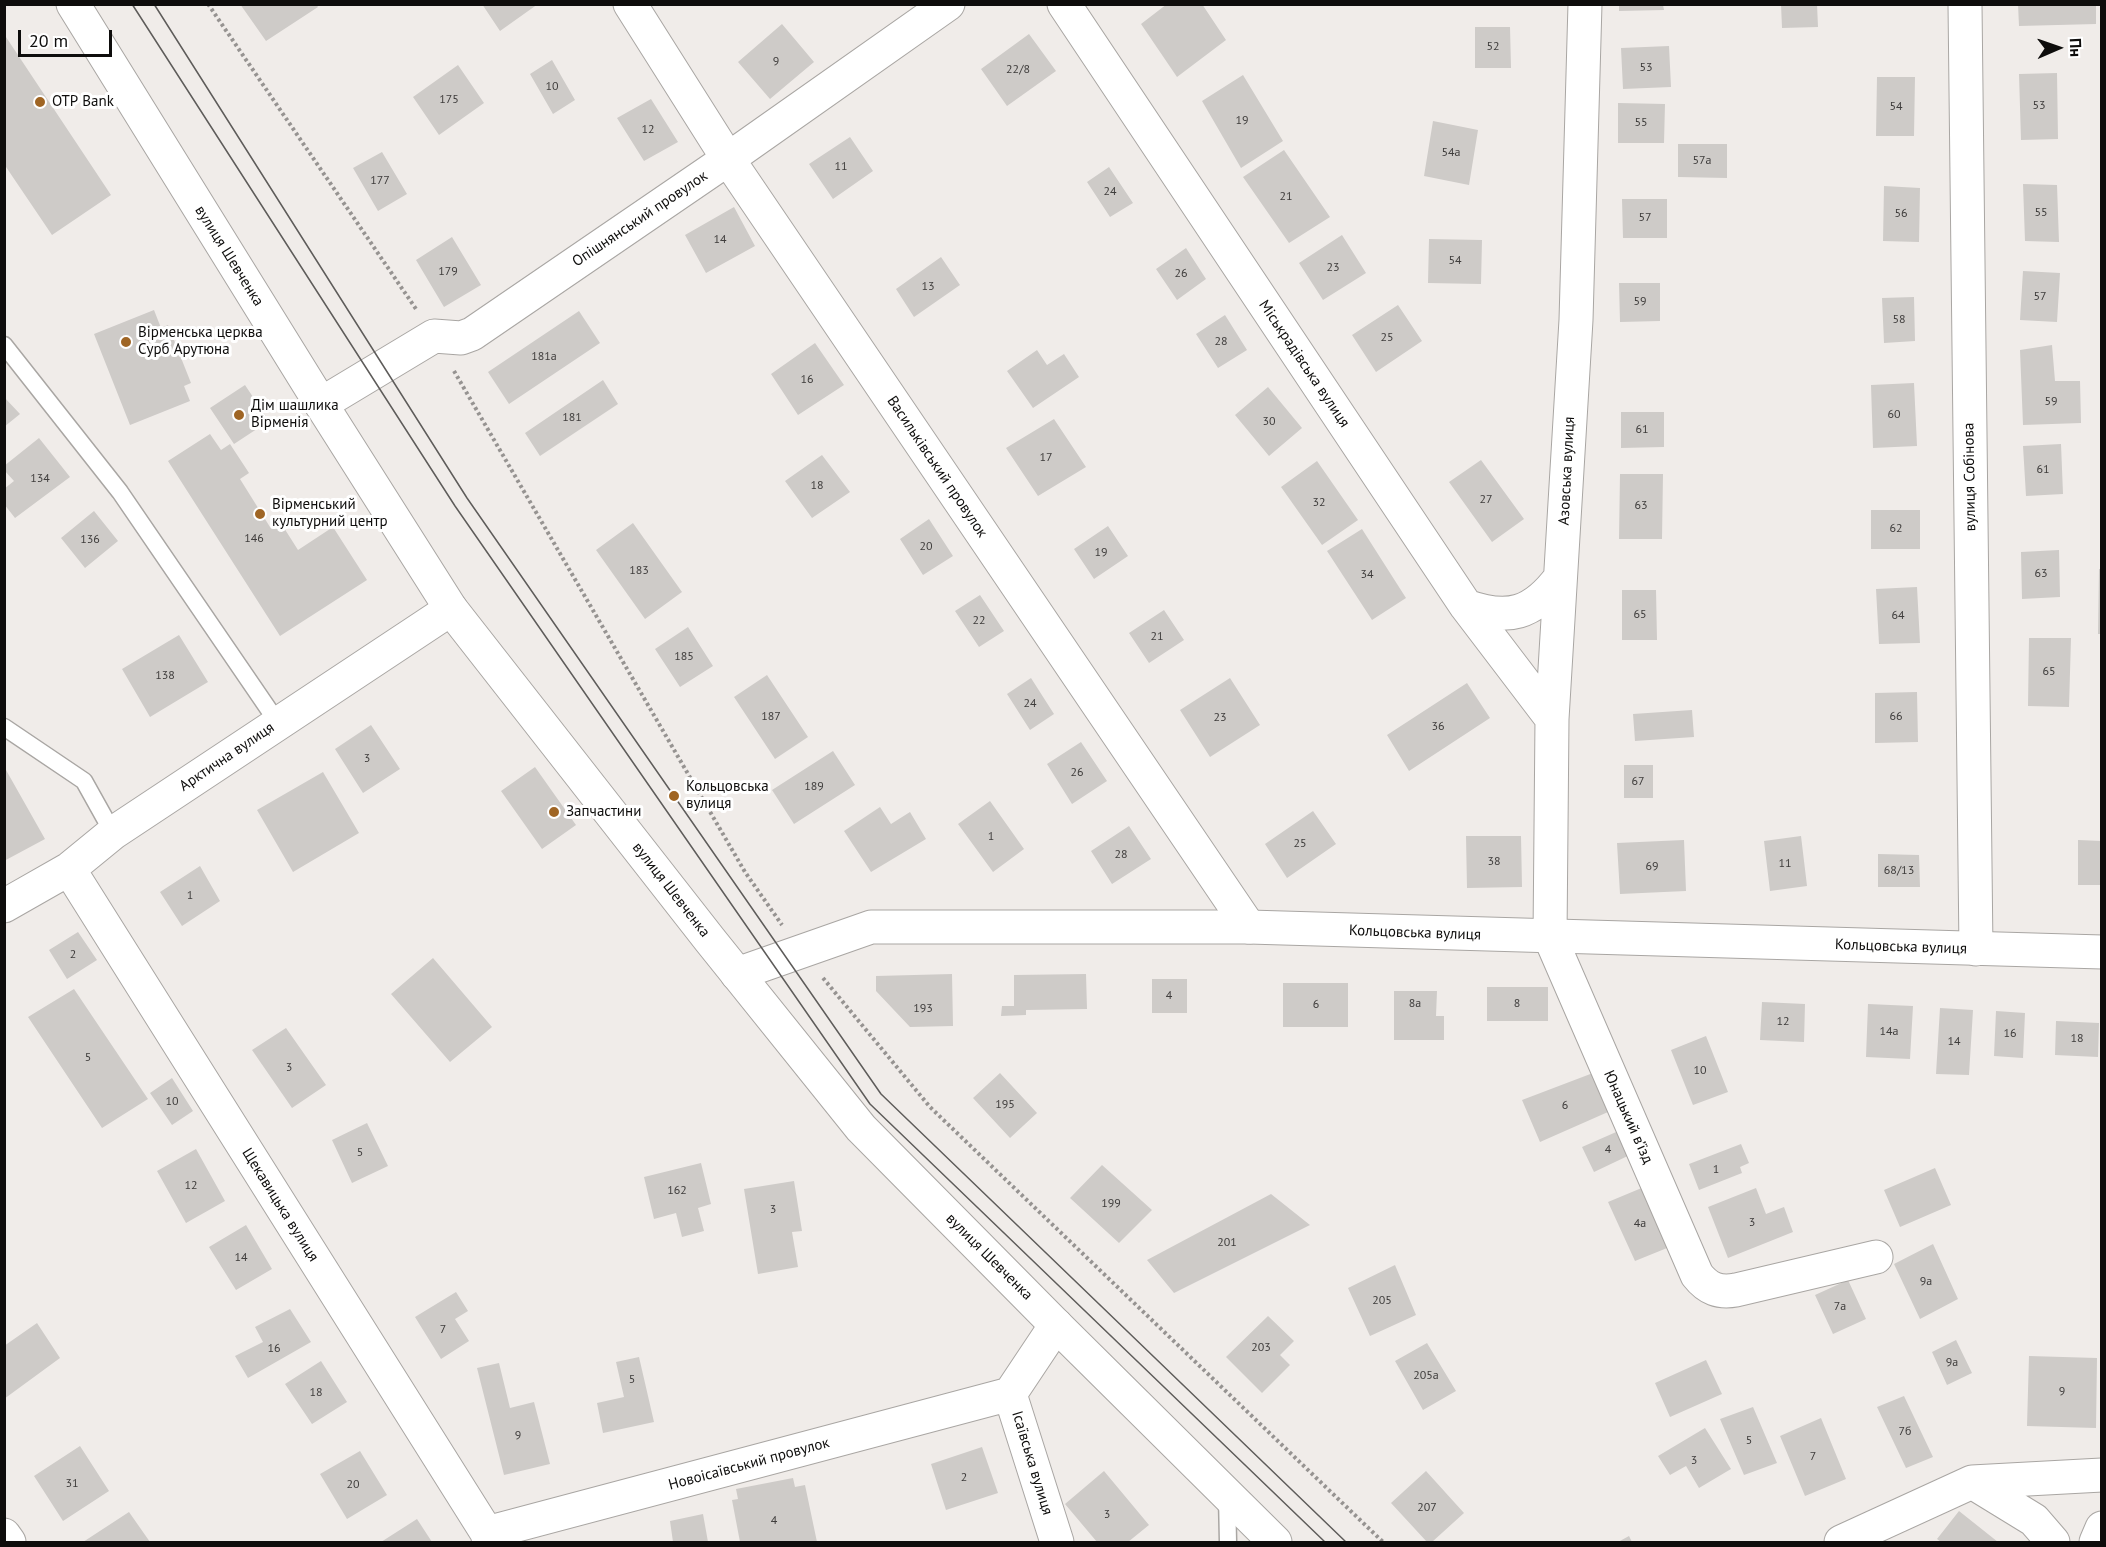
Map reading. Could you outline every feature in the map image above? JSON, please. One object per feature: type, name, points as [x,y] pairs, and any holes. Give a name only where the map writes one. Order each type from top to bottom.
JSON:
[{"type":"street","name":"вулиця Шевченка","points":[[73,4],[451,609],[737,974],[861,1128],[1275,1542]]},
{"type":"street","name":"Васильківський провулок","points":[[630,4],[728,159],[1250,927]]},
{"type":"street","name":"Опішнянський провулок","points":[[434,336],[461,338],[472,334],[728,159],[948,4]]},
{"type":"street","name":"Міськрадівська вулиця","points":[[1064,4],[1466,606],[1552,719]]},
{"type":"street","name":"Азовська вулиця","points":[[1550,937],[1552,719],[1576,320],[1585,4]]},
{"type":"street","name":"вулиця Собінова","points":[[1965,4],[1976,949]]},
{"type":"street","points":[[321,404],[434,336]]},
{"type":"street","points":[[1466,606],[1486,614],[1508,614],[1529,608],[1547,596],[1560,578]]},
{"type":"street","name":"Арктична вулиця","points":[[4,906],[69,869],[113,833],[451,609]]},
{"type":"street","name":"Щекавицька вулиця","points":[[69,869],[488,1538]]},
{"type":"street","name":"Кольцовська вулиця","points":[[737,974],[871,927],[1250,927],[2102,952]]},
{"type":"street","name":"Юнацький в’їзд","points":[[1550,937],[1697,1275],[1704,1284],[1714,1290],[1725,1292],[1876,1257]]},
{"type":"street","name":"Ісаївська вулиця","points":[[1056,1325],[1010,1394],[1057,1542]]},
{"type":"street","name":"Новоісаївський провулок","points":[[488,1538],[1010,1394]]},
{"type":"street","points":[[1841,1542],[1972,1482],[2102,1475]]},
{"type":"street","points":[[1972,1482],[2034,1520],[2053,1542]]},
{"type":"street","points":[[2096,1542],[2102,1527]]},
{"type":"street","points":[[4,1535],[9,1542]]},
{"type":"lane","points":[[4,345],[120,492],[278,723]]},
{"type":"lane","points":[[4,728],[84,781],[113,833]]},
{"type":"lane","points":[[1227,1496],[1228,1542]]},
{"type":"path","points":[[208,4],[434,336],[745,872],[802,951],[930,1107],[1383,1542]]},
{"type":"building","points":[[240,4],[316,4],[318,7],[266,41]]},
{"type":"building","points":[[482,4],[538,4],[500,31]]},
{"type":"building","points":[[1167,4],[1202,4],[1226,40],[1177,77],[1141,24]]},
{"type":"building","points":[[1781,4],[1817,4],[1818,27],[1782,28]]},
{"type":"building","points":[[2018,4],[2096,4],[2096,24],[2019,26]]},
{"type":"building","points":[[1619,5],[1663,5],[1664,10],[1619,11]]},
{"type":"building","points":[[782,24],[814,62],[770,99],[738,62]]},
{"type":"building","points":[[1475,27],[1510,27],[1511,68],[1475,68]]},
{"type":"building","points":[[4,34],[111,195],[52,235],[4,164]]},
{"type":"building","points":[[1029,34],[1056,71],[1007,106],[981,69]]},
{"type":"building","points":[[1669,46],[1671,87],[1623,89],[1621,48]]},
{"type":"building","points":[[552,60],[575,100],[553,114],[530,74]]},
{"type":"building","points":[[458,65],[484,103],[439,135],[413,97]]},
{"type":"building","points":[[2057,73],[2058,139],[2021,140],[2019,74]]},
{"type":"building","points":[[1243,75],[1283,141],[1241,168],[1202,101]]},
{"type":"building","points":[[1877,77],[1915,77],[1914,136],[1876,136]]},
{"type":"building","points":[[651,99],[678,142],[644,161],[617,118]]},
{"type":"building","points":[[1618,103],[1665,104],[1664,143],[1618,143]]},
{"type":"building","points":[[1433,121],[1478,130],[1469,185],[1424,176]]},
{"type":"building","points":[[850,137],[873,171],[833,199],[809,164]]},
{"type":"building","points":[[1678,144],[1727,144],[1727,178],[1678,177]]},
{"type":"building","points":[[1284,150],[1330,217],[1289,243],[1243,177]]},
{"type":"building","points":[[382,152],[407,194],[378,211],[353,168]]},
{"type":"building","points":[[1109,167],[1133,203],[1110,217],[1087,182]]},
{"type":"building","points":[[2023,184],[2057,185],[2059,242],[2025,241]]},
{"type":"building","points":[[1884,186],[1920,188],[1919,242],[1883,241]]},
{"type":"building","points":[[1622,199],[1667,199],[1667,238],[1623,238]]},
{"type":"building","points":[[734,207],[755,246],[706,273],[685,235]]},
{"type":"building","points":[[1342,235],[1366,273],[1323,300],[1299,263]]},
{"type":"building","points":[[452,237],[481,285],[444,307],[416,260]]},
{"type":"building","points":[[1429,239],[1482,240],[1481,284],[1428,283]]},
{"type":"building","points":[[1186,248],[1206,279],[1177,300],[1156,269]]},
{"type":"building","points":[[941,257],[960,285],[914,317],[896,289]]},
{"type":"building","points":[[2023,271],[2060,273],[2057,322],[2020,320]]},
{"type":"building","points":[[1619,283],[1660,283],[1660,321],[1620,322]]},
{"type":"building","points":[[1914,297],[1915,341],[1884,343],[1882,298]]},
{"type":"building","points":[[1398,305],[1422,341],[1376,372],[1352,335]]},
{"type":"building","points":[[154,310],[161,328],[168,325],[191,383],[184,386],[190,401],[130,425],[94,334]]},
{"type":"building","points":[[579,311],[600,343],[509,404],[488,372]]},
{"type":"building","points":[[1225,315],[1247,350],[1218,368],[1196,334]]},
{"type":"building","points":[[815,343],[844,385],[798,415],[771,374]]},
{"type":"building","points":[[2052,345],[2055,381],[2080,381],[2081,423],[2023,425],[2020,350]]},
{"type":"building","points":[[1037,350],[1047,365],[1064,354],[1079,377],[1033,408],[1007,371]]},
{"type":"building","points":[[603,380],[618,404],[540,456],[525,433]]},
{"type":"building","points":[[1914,383],[1917,446],[1873,448],[1871,385]]},
{"type":"building","name":"Дім шашлика Вірменія","points":[[245,385],[269,421],[234,444],[210,408]]},
{"type":"building","points":[[1268,387],[1302,428],[1269,456],[1235,415]]},
{"type":"building","points":[[4,397],[20,414],[4,427]]},
{"type":"building","points":[[1621,412],[1664,412],[1664,447],[1621,448]]},
{"type":"building","points":[[1054,419],[1086,467],[1038,496],[1006,448]]},
{"type":"building","points":[[210,434],[221,450],[230,444],[249,473],[240,479],[270,527],[279,520],[298,550],[333,527],[367,580],[280,636],[168,461]]},
{"type":"building","points":[[39,438],[70,477],[15,518],[4,504],[4,489],[14,481],[4,470],[4,466]]},
{"type":"building","points":[[2061,444],[2063,494],[2026,496],[2023,446]]},
{"type":"building","points":[[822,455],[850,492],[812,518],[785,481]]},
{"type":"building","points":[[1481,460],[1524,519],[1492,542],[1449,482]]},
{"type":"building","points":[[1317,461],[1358,520],[1322,545],[1281,487]]},
{"type":"building","points":[[1620,474],[1663,474],[1662,539],[1619,539]]},
{"type":"building","points":[[1871,510],[1920,510],[1920,549],[1871,549]]},
{"type":"building","points":[[94,511],[118,541],[85,568],[61,538]]},
{"type":"building","points":[[929,519],[953,556],[923,575],[900,539]]},
{"type":"building","points":[[633,523],[682,592],[645,619],[596,550]]},
{"type":"building","points":[[1108,526],[1128,556],[1094,579],[1074,549]]},
{"type":"building","points":[[1362,529],[1406,598],[1372,620],[1327,551]]},
{"type":"building","points":[[2059,550],[2060,597],[2022,599],[2021,552]]},
{"type":"building","points":[[2099,569],[2102,569],[2102,634],[2098,634]]},
{"type":"building","points":[[1917,587],[1920,643],[1879,644],[1876,589]]},
{"type":"building","points":[[1622,590],[1656,590],[1657,640],[1622,640]]},
{"type":"building","points":[[980,595],[1004,631],[979,647],[955,611]]},
{"type":"building","points":[[1164,610],[1184,640],[1149,663],[1129,633]]},
{"type":"building","points":[[688,627],[713,666],[680,687],[655,649]]},
{"type":"building","points":[[179,635],[208,682],[150,717],[122,669]]},
{"type":"building","points":[[2029,638],[2071,638],[2069,707],[2028,706]]},
{"type":"building","points":[[767,675],[808,737],[775,759],[734,697]]},
{"type":"building","points":[[1031,678],[1054,714],[1030,730],[1007,694]]},
{"type":"building","points":[[1230,678],[1260,725],[1210,757],[1180,710]]},
{"type":"building","points":[[1467,683],[1490,718],[1409,771],[1387,735]]},
{"type":"building","points":[[1917,692],[1918,742],[1875,743],[1875,693]]},
{"type":"building","points":[[1692,710],[1694,737],[1635,741],[1633,714]]},
{"type":"building","points":[[371,725],[400,769],[363,793],[335,749]]},
{"type":"building","points":[[1081,742],[1107,781],[1072,804],[1047,764]]},
{"type":"building","points":[[833,751],[855,785],[794,824],[772,790]]},
{"type":"building","points":[[1624,765],[1653,765],[1653,798],[1624,798]]},
{"type":"building","points":[[535,767],[576,825],[542,849],[501,791]]},
{"type":"building","points":[[6,770],[45,839],[4,861],[4,771]]},
{"type":"building","points":[[323,772],[359,833],[293,872],[257,810]]},
{"type":"building","points":[[990,801],[1024,849],[993,872],[958,824]]},
{"type":"building","points":[[880,807],[891,824],[910,812],[926,839],[871,872],[844,831]]},
{"type":"building","points":[[1313,811],[1336,844],[1287,878],[1265,844]]},
{"type":"building","points":[[1129,826],[1151,859],[1112,884],[1091,851]]},
{"type":"building","points":[[1466,836],[1521,836],[1522,887],[1467,888]]},
{"type":"building","points":[[1801,836],[1807,886],[1770,891],[1764,841]]},
{"type":"building","points":[[1684,840],[1686,891],[1620,894],[1617,843]]},
{"type":"building","points":[[2078,840],[2102,841],[2102,885],[2078,885]]},
{"type":"building","points":[[1878,854],[1919,855],[1920,887],[1878,887]]},
{"type":"building","points":[[200,866],[220,901],[182,926],[160,892]]},
{"type":"building","points":[[78,932],[97,960],[67,979],[49,950]]},
{"type":"building","points":[[433,958],[492,1027],[450,1062],[391,994]]},
{"type":"building","points":[[952,974],[953,1026],[910,1027],[876,991],[876,976]]},
{"type":"building","points":[[1086,974],[1087,1009],[1026,1010],[1026,1015],[1001,1016],[1002,1006],[1014,1006],[1014,975]]},
{"type":"building","points":[[1152,979],[1187,979],[1187,1013],[1152,1013]]},
{"type":"building","points":[[1283,983],[1348,983],[1348,1027],[1283,1027]]},
{"type":"building","points":[[1487,987],[1548,987],[1548,1021],[1487,1021]]},
{"type":"building","points":[[74,989],[148,1099],[102,1128],[28,1017]]},
{"type":"building","points":[[1394,991],[1437,991],[1436,1016],[1444,1016],[1444,1040],[1394,1040]]},
{"type":"building","points":[[1762,1002],[1805,1004],[1804,1042],[1760,1040]]},
{"type":"building","points":[[1868,1004],[1913,1006],[1910,1059],[1866,1057]]},
{"type":"building","points":[[1940,1008],[1973,1010],[1969,1075],[1936,1074]]},
{"type":"building","points":[[1996,1011],[2025,1013],[2023,1058],[1994,1056]]},
{"type":"building","points":[[2056,1021],[2099,1023],[2098,1057],[2055,1055]]},
{"type":"building","points":[[286,1028],[326,1085],[292,1108],[252,1050]]},
{"type":"building","points":[[1706,1036],[1728,1092],[1693,1105],[1671,1050]]},
{"type":"building","points":[[1000,1073],[1037,1113],[1010,1138],[973,1098]]},
{"type":"building","points":[[1593,1073],[1608,1112],[1540,1142],[1522,1100]]},
{"type":"building","points":[[172,1078],[193,1111],[172,1125],[150,1093]]},
{"type":"building","points":[[367,1123],[388,1166],[352,1183],[332,1140]]},
{"type":"building","points":[[1623,1129],[1634,1153],[1594,1172],[1582,1147]]},
{"type":"building","points":[[1741,1144],[1749,1163],[1740,1167],[1742,1173],[1699,1190],[1689,1164]]},
{"type":"building","points":[[196,1149],[225,1201],[186,1223],[157,1171]]},
{"type":"building","points":[[701,1163],[711,1204],[698,1208],[704,1231],[682,1237],[676,1213],[654,1219],[644,1177]]},
{"type":"building","points":[[1102,1165],[1152,1210],[1119,1243],[1070,1198]]},
{"type":"building","points":[[1935,1168],[1951,1205],[1900,1227],[1884,1190]]},
{"type":"building","points":[[794,1181],[802,1231],[792,1232],[798,1267],[758,1274],[744,1189]]},
{"type":"building","points":[[1644,1187],[1672,1246],[1635,1261],[1608,1202]]},
{"type":"building","points":[[1756,1188],[1766,1214],[1784,1207],[1793,1232],[1728,1258],[1708,1207]]},
{"type":"building","points":[[1271,1194],[1310,1225],[1174,1293],[1147,1260]]},
{"type":"building","points":[[246,1225],[272,1269],[236,1290],[209,1247]]},
{"type":"building","points":[[1933,1244],[1958,1299],[1920,1319],[1894,1264]]},
{"type":"building","points":[[1395,1265],[1416,1315],[1370,1336],[1348,1288]]},
{"type":"building","points":[[1848,1280],[1866,1319],[1833,1334],[1815,1295]]},
{"type":"building","points":[[456,1292],[468,1311],[455,1319],[469,1341],[441,1359],[415,1317]]},
{"type":"building","points":[[290,1309],[311,1342],[248,1378],[235,1356],[263,1342],[255,1327]]},
{"type":"building","points":[[1268,1316],[1294,1341],[1280,1355],[1290,1365],[1262,1393],[1226,1357]]},
{"type":"building","points":[[37,1323],[60,1358],[4,1399],[4,1346]]},
{"type":"building","points":[[1956,1340],[1972,1373],[1947,1385],[1932,1352]]},
{"type":"building","points":[[1427,1343],[1456,1391],[1423,1410],[1395,1361]]},
{"type":"building","points":[[2029,1356],[2097,1358],[2096,1428],[2027,1426]]},
{"type":"building","points":[[639,1357],[654,1422],[603,1433],[597,1403],[624,1397],[616,1362]]},
{"type":"building","points":[[1706,1360],[1722,1394],[1670,1417],[1655,1383]]},
{"type":"building","points":[[321,1361],[347,1402],[312,1424],[285,1384]]},
{"type":"building","points":[[499,1363],[510,1408],[534,1402],[550,1464],[504,1475],[477,1368]]},
{"type":"building","points":[[1904,1396],[1933,1457],[1906,1468],[1877,1407]]},
{"type":"building","points":[[1753,1407],[1777,1463],[1744,1475],[1720,1419]]},
{"type":"building","points":[[1821,1418],[1846,1479],[1805,1496],[1780,1436]]},
{"type":"building","points":[[1705,1428],[1731,1469],[1699,1488],[1686,1466],[1670,1475],[1658,1456]]},
{"type":"building","points":[[80,1446],[109,1491],[63,1521],[34,1476]]},
{"type":"building","points":[[982,1447],[998,1493],[946,1510],[931,1464]]},
{"type":"building","points":[[360,1451],[387,1495],[347,1519],[320,1474]]},
{"type":"building","points":[[1104,1471],[1149,1525],[1128,1542],[1097,1542],[1065,1504]]},
{"type":"building","points":[[1426,1471],[1464,1513],[1432,1542],[1427,1542],[1391,1503]]},
{"type":"building","points":[[793,1478],[795,1487],[805,1485],[817,1542],[740,1542],[732,1500],[738,1499],[736,1489]]},
{"type":"building","points":[[1959,1511],[1998,1542],[1941,1542],[1937,1539]]},
{"type":"building","points":[[129,1512],[150,1542],[83,1542]]},
{"type":"building","points":[[703,1514],[708,1542],[673,1542],[670,1521]]},
{"type":"building","points":[[417,1519],[432,1542],[381,1542]]},
{"type":"building","points":[[1629,1536],[1632,1542],[1618,1542]]},
{"type":"tram line","points":[[132,4],[455,506],[870,1104],[1325,1542]]},
{"type":"tram line","points":[[154,4],[467,498],[881,1094],[1346,1542]]},
{"type":"place","name":"OTP Bank","points":[[40,102]]},
{"type":"place","name":"Вірменська церква Сурб Арутюна","points":[[126,342]]},
{"type":"place","name":"Дім шашлика Вірменія","points":[[239,415]]},
{"type":"place","name":"Вірменський культурний центр","points":[[260,514]]},
{"type":"place","name":"Кольцовська вулиця","points":[[674,796]]},
{"type":"place","name":"Запчастини","points":[[554,812]]}]
